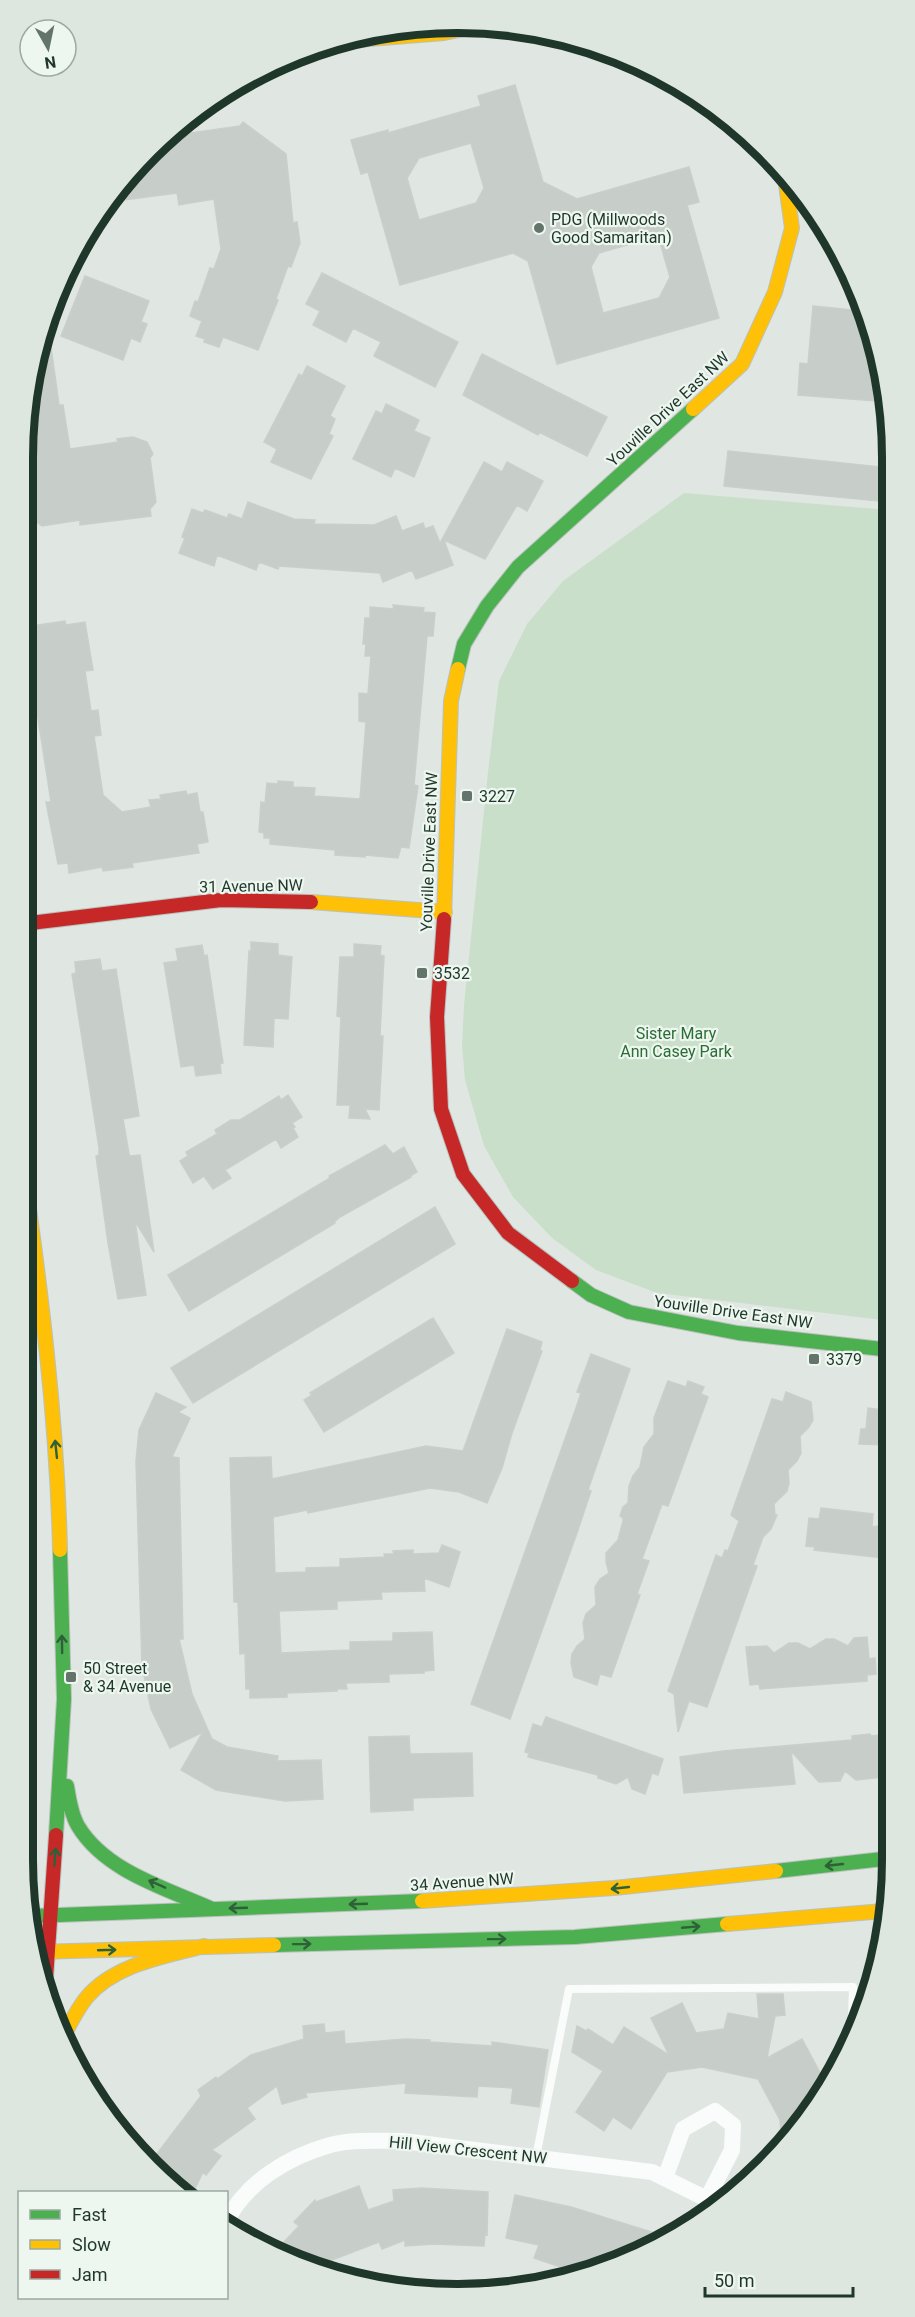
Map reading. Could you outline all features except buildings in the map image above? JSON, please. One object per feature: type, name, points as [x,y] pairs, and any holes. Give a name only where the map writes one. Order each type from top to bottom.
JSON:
[{"type":"main road","points":[[410,36],[435,34]]},
{"type":"main road","name":"Youville Drive East NW","points":[[787,190],[792,228],[775,292],[742,364],[518,567],[487,606],[464,644],[451,701],[445,912],[437,1017],[441,1109],[462,1174],[508,1233],[591,1295],[628,1312],[738,1332],[882,1349]]},
{"type":"main road","name":"31 Avenue NW","points":[[33,923],[221,900],[308,902],[445,912]]},
{"type":"main road","points":[[33,1233],[58,1475],[64,1699],[52,1915],[43,1952]]},
{"type":"main road","points":[[62,1744],[69,1802],[78,1826],[92,1845],[136,1874],[210,1908]]},
{"type":"main road","name":"34 Avenue NW","points":[[37,1916],[407,1902],[614,1888],[882,1859]]},
{"type":"main road","points":[[43,1952],[575,1937],[878,1911]]},
{"type":"main road","points":[[68,2028],[76,2013],[95,1989],[131,1967],[204,1946]]},
{"type":"street","name":"Hill View Crescent NW","points":[[665,2178],[683,2129],[715,2111],[733,2126],[732,2150],[715,2197]]},
{"type":"street","name":"Hill View Crescent NW","points":[[229,2216],[252,2185],[277,2168],[303,2155],[332,2144],[404,2141],[652,2172],[710,2200]]},
{"type":"lane","points":[[536,2157],[569,1989],[853,1987],[852,2016]]},
{"type":"green space","name":"Sister Mary Ann Casey Park","points":[[684,493],[882,509],[882,1320],[657,1293],[596,1270],[552,1238],[513,1197],[484,1146],[465,1080],[462,1045],[464,1005],[499,681],[527,624],[563,581]]},
{"type":"traffic: fast","points":[[458,669],[464,644],[487,606],[518,567],[693,409]]},
{"type":"traffic: fast","points":[[572,1281],[591,1295],[629,1312],[738,1333],[882,1349]]},
{"type":"traffic: fast","points":[[56,1835],[64,1699],[60,1550]]},
{"type":"traffic: fast","points":[[67,1786],[72,1811],[78,1826],[104,1855],[137,1876],[210,1908]]},
{"type":"traffic: fast","points":[[776,1871],[882,1859]]},
{"type":"traffic: fast","points":[[37,1916],[422,1901]]},
{"type":"traffic: fast","points":[[274,1945],[575,1937],[727,1924]]},
{"type":"traffic: slow","points":[[425,34],[433,34]]},
{"type":"traffic: slow","points":[[693,409],[742,364],[775,292],[792,228],[787,190]]},
{"type":"traffic: slow","points":[[444,919],[451,701],[458,669]]},
{"type":"traffic: slow","points":[[311,902],[445,912]]},
{"type":"traffic: slow","points":[[33,1236],[47,1355],[60,1550]]},
{"type":"traffic: slow","points":[[422,1901],[614,1888],[776,1871]]},
{"type":"traffic: slow","points":[[727,1924],[878,1911]]},
{"type":"traffic: slow","points":[[43,1952],[274,1945]]},
{"type":"traffic: slow","points":[[68,2028],[87,1997],[111,1977],[141,1963],[204,1946]]},
{"type":"traffic: jam","points":[[33,923],[221,900],[311,902]]},
{"type":"traffic: jam","points":[[444,919],[437,1017],[441,1109],[463,1174],[508,1233],[572,1281]]},
{"type":"traffic: jam","points":[[47,1968],[56,1835]]},
{"type":"place","name":"PDG (Millwoods Good Samaritan)","points":[[539,228]]},
{"type":"place","name":"3227","points":[[467,796]]},
{"type":"place","name":"3532","points":[[422,973]]},
{"type":"place","name":"3379","points":[[814,1359]]},
{"type":"place","name":"50 Street & 34 Avenue","points":[[71,1677]]}]
